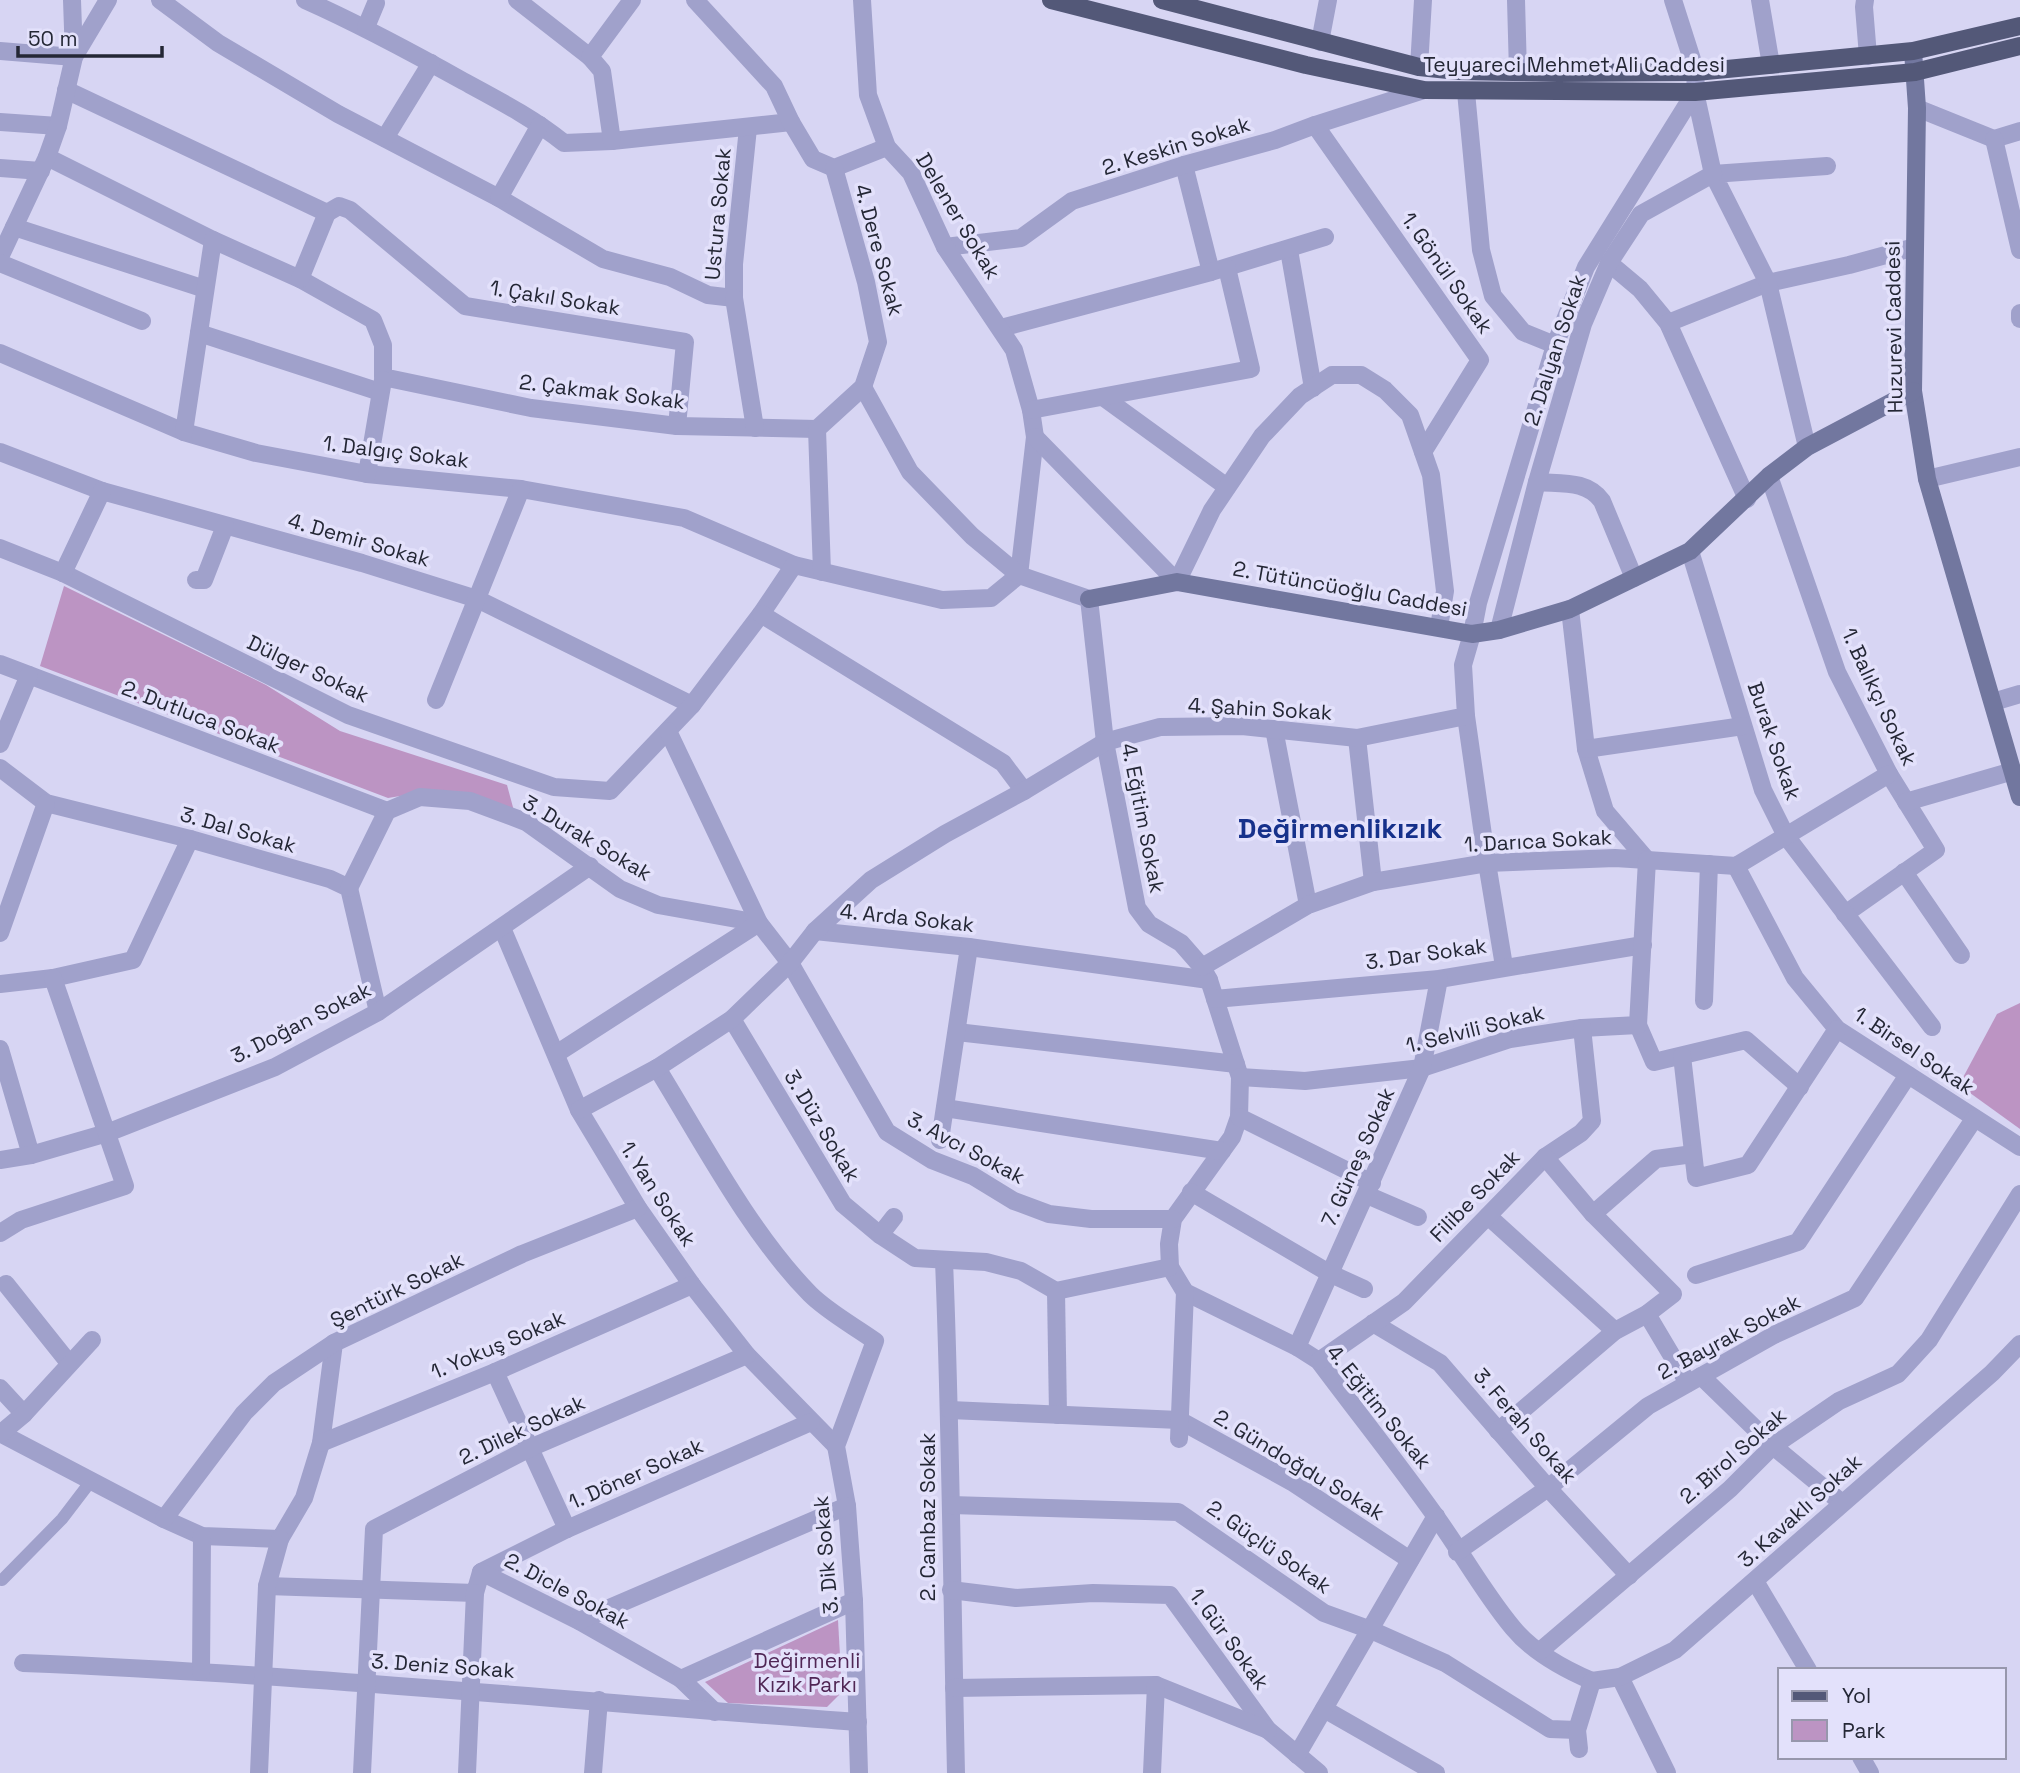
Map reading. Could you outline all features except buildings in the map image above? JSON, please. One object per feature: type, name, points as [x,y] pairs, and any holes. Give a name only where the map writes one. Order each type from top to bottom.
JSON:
[{"type":"main road","name":"Teyyareci Mehmet Ali Caddesi","points":[[1051,0],[1306,65],[1424,90],[1466,92],[1695,92],[1915,72],[2020,46]]},
{"type":"main road","name":"Teyyareci Mehmet Ali Caddesi","points":[[1162,0],[1419,67],[1458,71],[1696,72],[1913,51],[2020,26]]},
{"type":"street","points":[[0,257],[44,164],[58,125],[74,57],[72,0]]},
{"type":"street","points":[[74,57],[106,0]]},
{"type":"street","name":"Ustura Sokak","points":[[160,0],[218,43],[338,114],[499,198],[603,259],[670,277],[708,295],[734,298],[734,264],[748,128]]},
{"type":"street","points":[[305,0],[366,27],[540,125],[564,143],[612,141],[791,122]]},
{"type":"street","points":[[517,0],[590,57],[602,71],[612,141]]},
{"type":"street","points":[[590,57],[632,0]]},
{"type":"street","points":[[695,0],[774,86],[813,159],[834,168],[887,147]]},
{"type":"street","points":[[1320,42],[1328,0]]},
{"type":"street","points":[[1419,67],[1423,0]]},
{"type":"street","points":[[1516,0],[1518,72]]},
{"type":"street","points":[[1673,0],[1696,72]]},
{"type":"street","points":[[1760,0],[1771,65]]},
{"type":"street","points":[[1865,0],[1868,56]]},
{"type":"street","name":"Delener Sokak","points":[[857,2],[868,95],[887,147],[911,173],[946,247],[1014,350],[1035,436],[1019,575]]},
{"type":"street","points":[[366,27],[376,3]]},
{"type":"street","points":[[0,51],[74,57]]},
{"type":"street","name":"Huzurevi Caddesi","points":[[1913,51],[1917,108],[1913,391],[1927,479],[2020,797]]},
{"type":"street","points":[[385,138],[431,63]]},
{"type":"street","name":"2. Dalyan Sokak","points":[[1499,630],[1537,482],[1583,324],[1609,263],[1642,214],[1713,174],[1695,92],[1696,72]]},
{"type":"street","name":"1. Çakıl Sokak","points":[[66,90],[327,213],[339,206],[350,210],[465,306],[685,342],[677,426]]},
{"type":"street","name":"2. Keskin Sokak","points":[[946,247],[1021,238],[1072,201],[1184,164],[1275,141],[1315,125],[1424,90]]},
{"type":"street","points":[[1466,92],[1481,250],[1493,296],[1524,332],[1555,345]]},
{"type":"street","name":"2. Dalyan Sokak","points":[[1472,634],[1478,603],[1555,345],[1586,267],[1695,92]]},
{"type":"street","points":[[1917,108],[1994,139],[2020,131]]},
{"type":"street","points":[[0,122],[58,125]]},
{"type":"street","points":[[499,198],[540,125]]},
{"type":"street","name":"1. Gönül Sokak","points":[[1315,125],[1480,360],[1423,452]]},
{"type":"street","points":[[1994,139],[2020,250]]},
{"type":"street","points":[[0,168],[44,164],[300,279],[373,320],[383,345],[382,384],[367,474]]},
{"type":"street","points":[[1031,411],[1251,369],[1184,164]]},
{"type":"street","points":[[1807,447],[1768,283],[1713,174],[1827,166]]},
{"type":"street","name":"4. Dere Sokak","points":[[817,429],[863,387],[878,342],[866,282],[834,168]]},
{"type":"street","points":[[300,279],[327,213]]},
{"type":"street","points":[[14,226],[205,289]]},
{"type":"street","points":[[1000,328],[1219,270],[1325,237]]},
{"type":"street","points":[[184,432],[213,240]]},
{"type":"street","points":[[1668,323],[1768,283],[1915,247]]},
{"type":"street","points":[[1289,250],[1313,388]]},
{"type":"street","points":[[0,263],[142,321]]},
{"type":"street","points":[[1609,263],[1640,289],[1668,323],[1747,499]]},
{"type":"street","points":[[734,298],[755,428]]},
{"type":"street","points":[[2020,313],[2020,319]]},
{"type":"street","name":"2. Çakmak Sokak","points":[[199,333],[382,384],[531,408],[677,426],[817,429]]},
{"type":"street","name":"1. Dalgıç Sokak","points":[[0,353],[184,432],[256,453],[367,474],[520,489],[684,518],[794,565],[942,600],[990,598],[1019,575]]},
{"type":"street","points":[[1035,436],[1177,582],[1212,510],[1262,436],[1300,396],[1332,375],[1361,375],[1385,390],[1410,415],[1431,475],[1445,591],[1439,627]]},
{"type":"street","points":[[863,387],[910,472],[972,536],[1019,575],[1089,598]]},
{"type":"street","name":"2. Tütüncüoğlu Caddesi","points":[[1089,598],[1177,582],[1472,634],[1499,630],[1570,609],[1690,551],[1769,476],[1807,447],[1913,391]]},
{"type":"street","points":[[1103,397],[1227,487]]},
{"type":"street","points":[[817,429],[822,572]]},
{"type":"street","name":"4. Demir Sokak","points":[[0,452],[102,491],[362,563],[477,599],[692,705]]},
{"type":"street","points":[[1927,479],[2020,457]]},
{"type":"street","name":"1. Balıkçı Sokak","points":[[1769,476],[1837,672],[1888,774],[1936,850],[1904,872]]},
{"type":"street","points":[[1537,482],[1583,485],[1594,491],[1602,501],[1634,578]]},
{"type":"street","points":[[436,700],[520,489]]},
{"type":"street","points":[[63,573],[102,491]]},
{"type":"street","points":[[203,581],[225,526]]},
{"type":"street","name":"Dülger Sokak","points":[[0,548],[63,573],[348,715],[554,787],[610,791],[668,731]]},
{"type":"street","name":"Burak Sokak","points":[[1690,551],[1763,790],[1786,836],[1932,1027]]},
{"type":"street","points":[[790,963],[759,923],[668,731],[692,705],[761,614],[794,565]]},
{"type":"street","name":"4. Eğitim Sokak","points":[[1089,598],[1105,742],[1137,908],[1149,924],[1181,943],[1205,974],[1238,1070],[1239,1117],[1232,1137],[1173,1219],[1169,1244],[1170,1267]]},
{"type":"street","points":[[1570,609],[1586,749],[1605,811],[1647,860],[1638,1026],[1654,1062],[1746,1040],[1800,1087]]},
{"type":"street","points":[[761,614],[1003,763],[1024,791]]},
{"type":"street","points":[[1472,634],[1462,665],[1466,716],[1504,966]]},
{"type":"street","name":"2. Dutluca Sokak","points":[[0,664],[387,811]]},
{"type":"street","points":[[0,744],[29,675]]},
{"type":"street","points":[[1993,702],[2020,694]]},
{"type":"street","name":"4. Şahin Sokak","points":[[815,931],[871,880],[1105,742],[1160,727],[1242,726],[1357,738],[1466,716]]},
{"type":"street","points":[[1586,749],[1743,726]]},
{"type":"street","points":[[1274,729],[1308,905]]},
{"type":"street","points":[[1357,738],[1373,882]]},
{"type":"street","name":"3. Dal Sokak","points":[[0,768],[46,803],[190,839],[330,879],[349,888]]},
{"type":"street","points":[[1906,802],[2013,771]]},
{"type":"street","points":[[1647,860],[1736,866],[1888,774]]},
{"type":"street","name":"3. Durak Sokak","points":[[387,811],[420,797],[470,801],[526,822],[620,889],[658,905],[759,923]]},
{"type":"street","points":[[0,933],[46,803]]},
{"type":"street","points":[[378,1012],[349,888],[387,811]]},
{"type":"street","points":[[0,984],[53,978],[133,960],[190,839]]},
{"type":"street","name":"1. Darıca Sokak","points":[[1205,974],[1308,905],[1373,882],[1487,863],[1615,858],[1647,860]]},
{"type":"street","points":[[1704,1001],[1709,864]]},
{"type":"street","name":"3. Doğan Sokak","points":[[0,1160],[31,1155],[107,1133],[275,1067],[378,1012],[590,866]]},
{"type":"street","name":"1. Birsel Sokak","points":[[1736,866],[1795,978],[1837,1029],[2020,1147]]},
{"type":"street","points":[[1845,914],[1904,872],[1961,955]]},
{"type":"street","points":[[556,1054],[759,923]]},
{"type":"street","name":"1. Yan Sokak","points":[[502,928],[579,1110],[638,1208],[692,1285],[747,1355],[836,1446]]},
{"type":"street","name":"4. Arda Sokak","points":[[579,1110],[657,1068],[732,1019],[790,963],[815,931],[1205,974]]},
{"type":"street","name":"3. Dar Sokak","points":[[1215,999],[1439,979],[1504,966],[1643,945]]},
{"type":"street","points":[[940,1140],[969,947]]},
{"type":"street","name":"3. Avcı Sokak","points":[[790,963],[887,1132],[932,1160],[973,1176],[1014,1201],[1049,1214],[1091,1219],[1173,1219]]},
{"type":"street","points":[[0,1233],[21,1220],[125,1186],[53,978]]},
{"type":"street","name":"7. Güneş Sokak","points":[[1297,1347],[1422,1068],[1439,979]]},
{"type":"street","name":"3. Düz Sokak","points":[[732,1019],[843,1204],[880,1235],[915,1258],[986,1262],[1021,1271],[1056,1291]]},
{"type":"street","name":"1. Selvili Sokak","points":[[957,1032],[1305,1081],[1422,1068],[1510,1039],[1582,1028],[1638,1026]]},
{"type":"street","name":"Filibe Sokak","points":[[1319,1361],[1404,1302],[1545,1157],[1581,1133],[1592,1121],[1582,1028]]},
{"type":"street","points":[[1682,1056],[1696,1178],[1748,1165],[1837,1029]]},
{"type":"street","points":[[0,1049],[31,1155]]},
{"type":"street","points":[[657,1068],[732,1189],[784,1266],[813,1296],[875,1341],[836,1446]]},
{"type":"street","points":[[1696,1276],[1798,1242],[1909,1075]]},
{"type":"street","points":[[945,1108],[1222,1151]]},
{"type":"street","points":[[1239,1117],[1418,1217]]},
{"type":"street","name":"2. Bayrak Sokak","points":[[1457,1552],[1548,1488],[1647,1406],[1774,1335],[1855,1298],[1974,1119]]},
{"type":"street","points":[[1593,1214],[1656,1159],[1693,1154]]},
{"type":"street","points":[[1498,1430],[1615,1331],[1647,1314],[1673,1294],[1593,1214],[1545,1157]]},
{"type":"street","points":[[1191,1192],[1329,1273],[1364,1289]]},
{"type":"street","name":"2. Birol Sokak","points":[[1539,1651],[1730,1489],[1773,1446],[1839,1401],[1898,1374],[1929,1340],[2020,1194]]},
{"type":"street","name":"Şentürk Sokak","points":[[259,1773],[267,1586],[281,1539],[304,1497],[321,1443],[334,1343],[522,1254],[638,1208]]},
{"type":"street","points":[[1488,1216],[1615,1331]]},
{"type":"street","points":[[880,1235],[894,1217]]},
{"type":"street","name":"2. Cambaz Sokak","points":[[944,1261],[950,1410],[951,1590],[957,1773]]},
{"type":"street","points":[[1058,1415],[1056,1291],[1170,1267],[1185,1292],[1179,1439]]},
{"type":"street","points":[[6,1284],[69,1363]]},
{"type":"street","name":"1. Yokuş Sokak","points":[[321,1443],[495,1372],[692,1285]]},
{"type":"street","name":"4. Eğitim Sokak","points":[[1185,1292],[1297,1347],[1319,1361],[1436,1516],[1457,1552],[1514,1630],[1539,1651],[1592,1681]]},
{"type":"street","points":[[1647,1314],[1694,1380],[1842,1503]]},
{"type":"street","name":"3. Ferah Sokak","points":[[1373,1323],[1440,1363],[1548,1488],[1629,1576]]},
{"type":"street","points":[[92,1340],[24,1414],[0,1433],[163,1520],[202,1536],[281,1539]]},
{"type":"street","points":[[163,1520],[244,1413],[274,1383],[334,1343]]},
{"type":"street","name":"3. Kavaklı Sokak","points":[[1592,1681],[1620,1677],[1675,1650],[1992,1373],[2020,1344]]},
{"type":"street","name":"2. Dilek Sokak","points":[[369,1588],[374,1529],[530,1448],[747,1355]]},
{"type":"street","points":[[495,1372],[567,1529]]},
{"type":"street","points":[[0,1388],[24,1414]]},
{"type":"street","name":"2. Gündoğdu Sokak","points":[[950,1410],[1179,1420],[1293,1482],[1410,1560]]},
{"type":"street","name":"1. Döner Sokak","points":[[481,1572],[567,1529],[811,1422]]},
{"type":"street","name":"3. Dik Sokak","points":[[836,1446],[847,1506],[854,1601],[859,1773]]},
{"type":"street","name":"2. Güçlü Sokak","points":[[951,1504],[1177,1519],[1324,1613],[1371,1630],[1445,1663],[1550,1729],[1577,1730]]},
{"type":"street","points":[[579,1621],[847,1506]]},
{"type":"street","points":[[1297,1755],[1436,1516]]},
{"type":"street","points":[[201,1672],[202,1536]]},
{"type":"street","name":"2. Dicle Sokak","points":[[467,1773],[475,1592],[481,1572],[579,1621],[681,1679],[715,1712]]},
{"type":"street","points":[[1755,1581],[1807,1668]]},
{"type":"street","points":[[267,1586],[475,1592]]},
{"type":"street","points":[[362,1773],[369,1588]]},
{"type":"street","name":"1. Gür Sokak","points":[[951,1590],[1016,1598],[1093,1593],[1170,1595],[1268,1730],[1319,1773]]},
{"type":"street","points":[[681,1679],[854,1601]]},
{"type":"street","name":"3. Deniz Sokak","points":[[23,1663],[263,1675],[858,1723]]},
{"type":"street","points":[[1620,1677],[1667,1773]]},
{"type":"street","points":[[1579,1749],[1577,1730],[1592,1681]]},
{"type":"street","points":[[954,1688],[1156,1685],[1268,1730]]},
{"type":"street","points":[[1152,1773],[1156,1685]]},
{"type":"street","points":[[593,1773],[599,1700]]},
{"type":"street","points":[[1324,1709],[1436,1773]]},
{"type":"lane","points":[[2,1580],[62,1519],[91,1481]]},
{"type":"green space","points":[[64,586],[266,685],[340,731],[507,785],[514,811],[431,791],[388,798],[40,666]]},
{"type":"green space","points":[[2020,1003],[2020,1129],[1959,1085],[1997,1014]]},
{"type":"green space","name":"Değirmenli Kızık Parkı","points":[[838,1620],[842,1692],[827,1707],[728,1703],[705,1682]]},
{"type":"district","name":"Değirmenlikızık","points":[[1340,828]]}]
